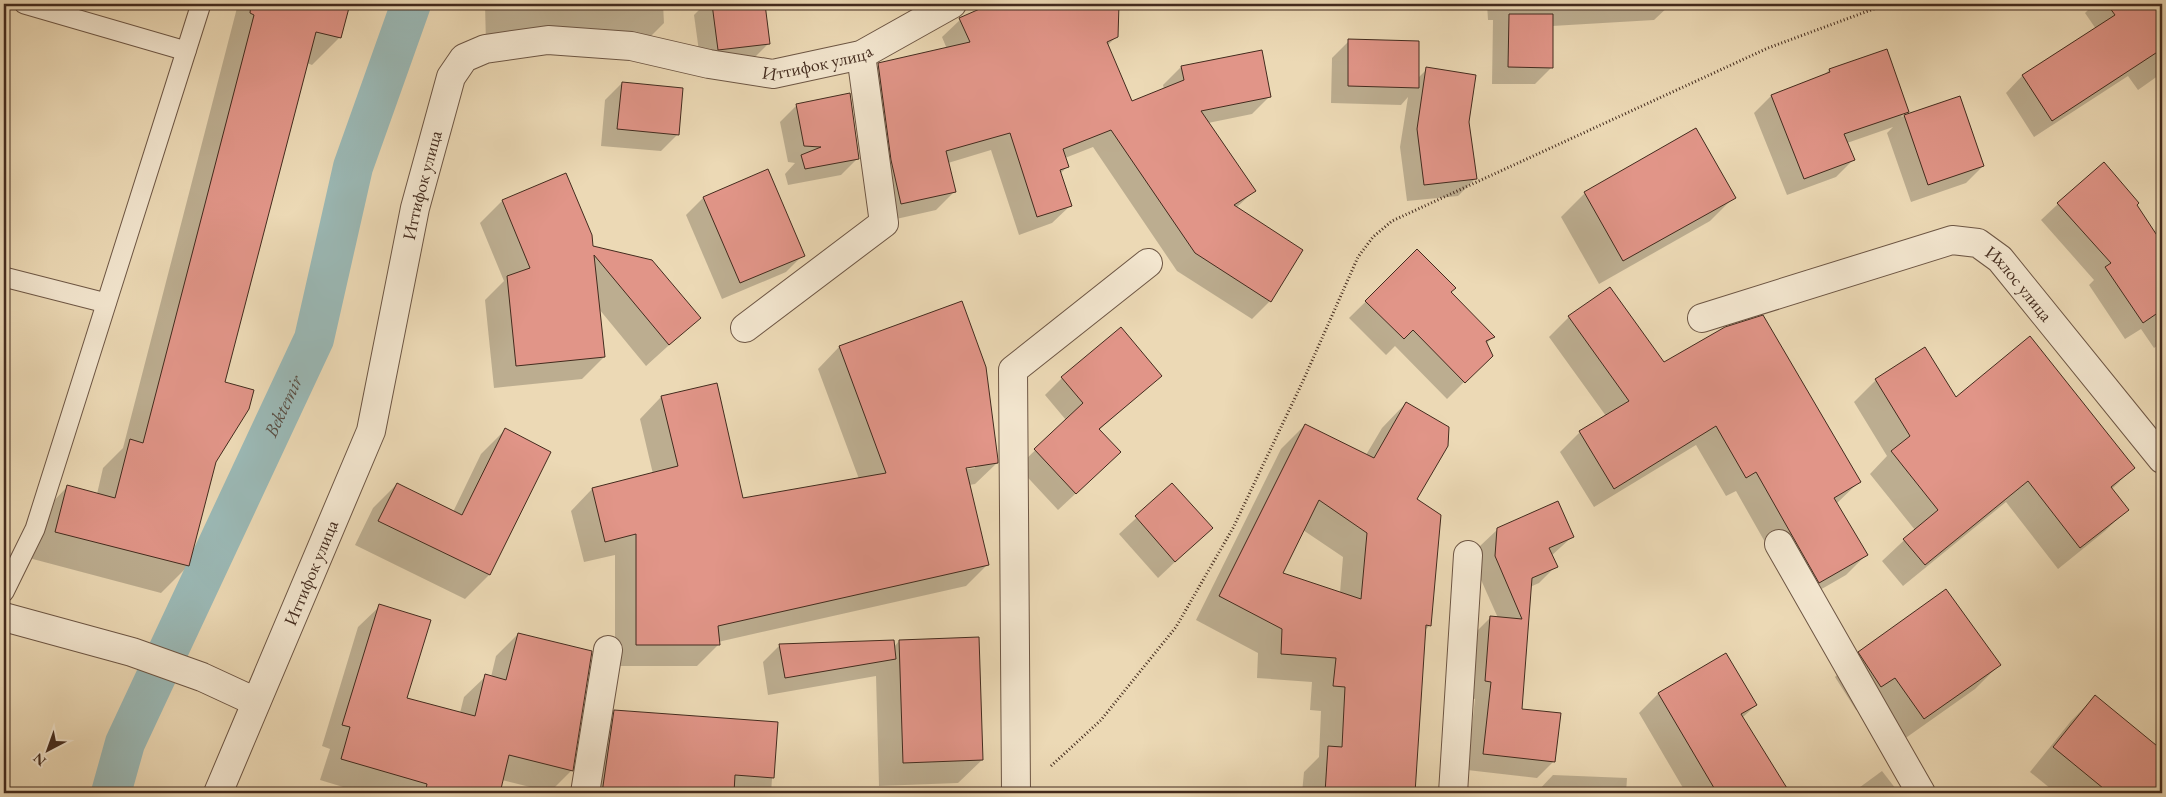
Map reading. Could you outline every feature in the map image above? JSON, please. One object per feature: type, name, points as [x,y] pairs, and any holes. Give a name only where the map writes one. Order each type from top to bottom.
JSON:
[{"type":"street","name":"Иттифок улица","points":[[218,793],[371,431],[415,208],[451,77],[464,58],[485,49],[548,40],[632,46],[708,64],[773,74],[861,55],[952,4]]},
{"type":"street","points":[[745,328],[884,222],[861,55]]},
{"type":"street","name":"Ихлос улица","points":[[1702,318],[1952,240],[1978,243],[2000,259],[2162,459]]},
{"type":"street","points":[[1016,793],[1013,370],[1148,263]]},
{"type":"street","points":[[1779,544],[1921,793]]},
{"type":"street","points":[[1453,793],[1468,555]]},
{"type":"street","points":[[4,617],[132,652],[202,677],[256,702]]},
{"type":"street","points":[[585,793],[608,650]]},
{"type":"lane","points":[[24,4],[186,51]]},
{"type":"lane","points":[[4,592],[35,530],[201,4]]},
{"type":"lane","points":[[4,276],[106,303]]},
{"type":"path","points":[[1050,766],[1101,720],[1176,627],[1233,528],[1303,381],[1358,256],[1372,237],[1392,221],[1768,48],[1887,4]]},
{"type":"building","points":[[251,4],[350,4],[341,38],[316,32],[225,382],[254,390],[249,409],[216,462],[189,566],[55,532],[67,485],[115,498],[130,439],[143,443],[254,15],[250,13]]},
{"type":"building","points":[[712,4],[765,4],[770,44],[718,50]]},
{"type":"building","points":[[991,4],[1119,4],[1118,37],[1107,42],[1132,101],[1184,80],[1181,66],[1262,50],[1271,97],[1201,111],[1256,191],[1234,205],[1303,250],[1271,302],[1195,253],[1111,130],[1063,149],[1069,167],[1060,170],[1072,206],[1037,217],[1010,133],[946,151],[956,192],[901,204],[891,160],[878,63],[970,42],[959,18]]},
{"type":"building","points":[[2107,4],[2162,4],[2162,49],[2052,121],[2022,75],[2115,15]]},
{"type":"building","points":[[1509,14],[1553,14],[1553,68],[1508,67]]},
{"type":"building","points":[[1348,39],[1419,41],[1419,88],[1348,86]]},
{"type":"building","points":[[1887,49],[1909,112],[1844,134],[1855,160],[1804,179],[1771,95],[1830,72],[1829,69]]},
{"type":"building","points":[[1426,67],[1476,75],[1469,122],[1477,179],[1424,185],[1417,129]]},
{"type":"building","points":[[622,82],[683,88],[679,135],[617,129]]},
{"type":"building","points":[[850,93],[859,159],[805,169],[801,155],[821,147],[804,146],[796,104]]},
{"type":"building","points":[[1960,96],[1984,166],[1928,185],[1904,115]]},
{"type":"building","points":[[1696,128],[1736,198],[1623,261],[1584,192]]},
{"type":"building","points":[[2104,162],[2139,203],[2137,205],[2162,243],[2162,310],[2143,323],[2105,267],[2111,263],[2057,203]]},
{"type":"building","points":[[768,169],[805,256],[740,283],[703,197]]},
{"type":"building","points":[[566,173],[592,235],[593,246],[652,260],[701,318],[669,345],[594,255],[605,357],[516,366],[507,276],[530,268],[502,200]]},
{"type":"building","points":[[1417,249],[1456,288],[1451,292],[1495,337],[1486,341],[1493,356],[1465,383],[1413,330],[1404,339],[1365,301]]},
{"type":"building","points":[[1610,287],[1664,362],[1725,327],[1763,315],[1861,482],[1834,498],[1868,555],[1819,583],[1756,472],[1746,478],[1716,426],[1614,489],[1579,431],[1629,401],[1568,316]]},
{"type":"building","points":[[962,301],[986,367],[998,460],[998,463],[966,468],[989,565],[718,626],[720,645],[636,645],[636,534],[605,542],[592,488],[678,466],[661,396],[717,383],[743,498],[886,473],[839,346]]},
{"type":"building","points":[[1121,327],[1162,376],[1099,429],[1121,452],[1076,494],[1034,449],[1083,403],[1061,377]]},
{"type":"building","points":[[2030,336],[2135,468],[2111,487],[2129,510],[2080,548],[2028,481],[1925,565],[1903,539],[1938,510],[1891,451],[1910,436],[1875,379],[1925,347],[1956,397]]},
{"type":"building","points":[[1406,402],[1449,427],[1448,446],[1417,499],[1441,515],[1431,626],[1426,625],[1415,793],[1325,793],[1328,746],[1342,747],[1345,687],[1333,686],[1336,658],[1281,654],[1282,629],[1219,596],[1305,424],[1374,458]],"holes":[[[1319,500],[1367,533],[1361,599],[1283,573]]]},
{"type":"building","points":[[505,428],[551,452],[490,575],[378,521],[397,483],[462,515]]},
{"type":"building","points":[[1172,483],[1213,528],[1175,562],[1135,516]]},
{"type":"building","points":[[1558,501],[1574,537],[1549,548],[1558,567],[1532,578],[1522,709],[1561,713],[1555,762],[1483,754],[1491,682],[1485,681],[1490,616],[1522,619],[1495,556],[1497,528]]},
{"type":"building","points":[[1946,589],[2001,665],[1924,719],[1895,678],[1881,687],[1858,652]]},
{"type":"building","points":[[379,604],[431,620],[407,698],[475,716],[485,674],[506,680],[518,633],[592,651],[573,771],[509,755],[500,793],[443,793],[426,789],[427,784],[341,759],[350,727],[342,725]]},
{"type":"building","points":[[979,637],[983,760],[903,763],[899,640]]},
{"type":"building","points":[[894,640],[896,659],[785,678],[779,644]]},
{"type":"building","points":[[1726,653],[1757,705],[1741,714],[1790,793],[1717,793],[1658,693]]},
{"type":"building","points":[[2095,695],[2162,750],[2162,782],[2153,793],[2109,793],[2053,747]]},
{"type":"building","points":[[614,710],[778,722],[774,778],[735,775],[734,793],[602,793]]},
{"type":"waterway","name":"Bektemir","points":[[111,793],[125,743],[314,339],[353,167],[411,4]]}]
